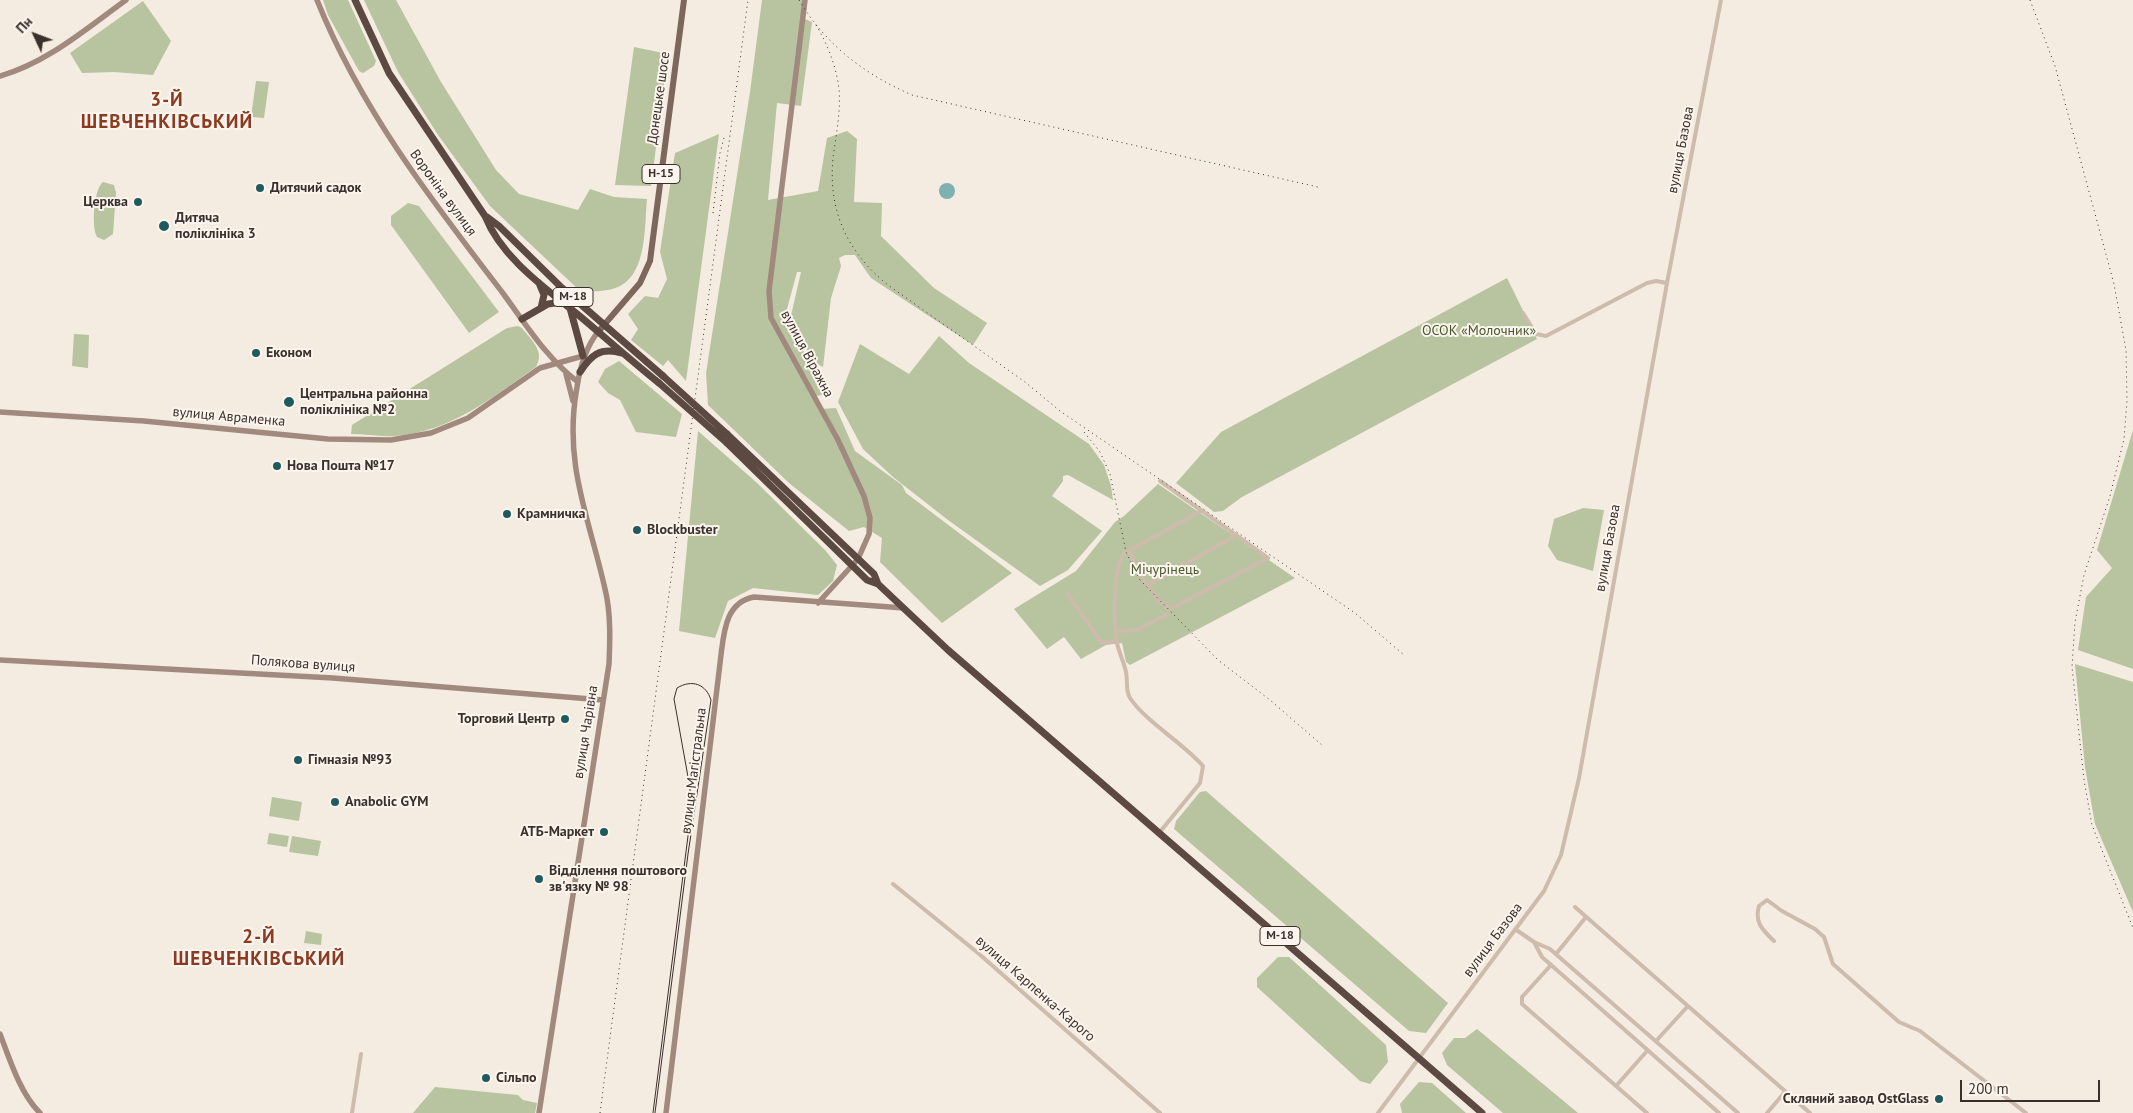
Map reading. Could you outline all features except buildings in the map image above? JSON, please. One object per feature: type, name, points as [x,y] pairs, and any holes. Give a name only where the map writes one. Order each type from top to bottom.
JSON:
[{"type":"highway","name":"М-18","points":[[355,0],[390,73],[486,216],[492,233],[505,249],[566,305],[659,383],[726,443],[867,580],[878,584],[1015,709],[1281,937],[1482,1113]]},
{"type":"highway","name":"М-18","points":[[486,216],[499,226],[532,260],[727,434],[874,574],[878,584]]},
{"type":"highway","points":[[535,277],[544,294],[543,303],[539,310]]},
{"type":"highway","points":[[522,319],[554,302],[566,305],[584,356]]},
{"type":"highway","points":[[580,372],[593,355],[603,350],[623,353]]},
{"type":"main road","name":"Донецьке шосе","points":[[598,332],[640,283],[650,261],[684,0]]},
{"type":"street","points":[[0,76],[22,70],[44,58],[126,0]]},
{"type":"street","name":"Вороніна вулиця","points":[[317,0],[341,53],[399,153],[447,221],[555,362],[578,382]]},
{"type":"street","name":"вулиця Віражна","points":[[805,0],[769,291],[771,318],[838,440],[864,496],[871,526],[866,546],[858,559],[818,603]]},
{"type":"street","name":"вулиця Базова","points":[[1418,1058],[1544,891],[1561,855],[1579,778],[1667,282],[1721,0]]},
{"type":"street","points":[[1523,313],[1536,334],[1546,336],[1647,283],[1656,281],[1667,282]]},
{"type":"street","name":"вулиця Чарівна","points":[[539,1113],[609,664],[610,635],[606,590],[581,500],[574,461],[574,408],[578,382],[584,356],[598,332]]},
{"type":"street","name":"вулиця Авраменка","points":[[0,412],[144,422],[328,439],[391,440],[432,433],[468,418],[540,368],[555,362],[564,363],[584,356]]},
{"type":"street","points":[[566,373],[574,408]]},
{"type":"street","points":[[1129,550],[1141,577],[1165,605],[1172,608],[1268,558],[1160,481]]},
{"type":"street","points":[[1159,833],[1200,783],[1203,766],[1132,700],[1128,694],[1127,674],[1117,642],[1116,582],[1122,555],[1201,511]]},
{"type":"street","points":[[1149,584],[1237,536]]},
{"type":"street","points":[[1067,593],[1101,642],[1117,642]]},
{"type":"street","name":"вулиця Магістральна","points":[[666,1113],[725,630],[729,614],[736,604],[747,598],[765,597],[818,603],[904,608]]},
{"type":"street","points":[[1117,631],[1137,630],[1168,614]]},
{"type":"street","name":"Полякова вулиця","points":[[0,660],[334,678],[603,700]]},
{"type":"street","name":"вулиця Карпенка-Карого","points":[[893,884],[978,953],[1160,1113]]},
{"type":"street","points":[[1774,941],[1759,927],[1757,918],[1759,906],[1767,900],[1782,911],[1815,929],[1824,937],[1833,964],[1889,1014],[1900,1022],[1920,1031],[2026,1113]]},
{"type":"street","points":[[1575,908],[1810,1113]]},
{"type":"street","points":[[1556,954],[1586,917]]},
{"type":"street","points":[[1515,929],[1556,954],[1738,1113]]},
{"type":"street","points":[[1534,942],[1536,950],[1551,965],[1719,1113]]},
{"type":"street","points":[[1551,965],[1524,994],[1520,1002],[1646,1113]]},
{"type":"street","points":[[1656,1041],[1688,1006]]},
{"type":"street","points":[[0,1034],[13,1068],[34,1107],[40,1113]]},
{"type":"street","points":[[1616,1086],[1647,1051]]},
{"type":"street","points":[[352,1113],[361,1054]]},
{"type":"street","points":[[1378,1113],[1418,1058]]},
{"type":"street","points":[[1767,1113],[1785,1092]]},
{"type":"green space","points":[[323,0],[348,0],[376,61],[374,66],[363,73],[359,71],[328,15]]},
{"type":"green space","points":[[364,0],[396,0],[441,82],[496,170],[519,194],[578,210],[590,189],[614,197],[647,199],[641,254],[637,267],[630,278],[620,286],[607,290],[580,291],[490,206],[438,135],[398,72]]},
{"type":"green space","points":[[762,0],[805,0],[803,18],[812,22],[801,106],[777,103],[768,200],[818,191],[827,138],[847,131],[857,139],[854,202],[882,203],[881,236],[934,288],[987,323],[973,345],[871,278],[855,255],[845,255],[839,258],[841,266],[831,298],[823,367],[814,362],[790,320],[801,272],[797,272],[784,320],[830,394],[815,396],[821,409],[836,408],[855,451],[902,485],[906,493],[1012,573],[942,623],[880,562],[882,538],[864,527],[849,531],[789,483],[708,405],[706,373],[750,92]]},
{"type":"green space","points":[[143,1],[171,41],[153,75],[114,72],[82,73],[70,53]]},
{"type":"green space","points":[[634,47],[668,54],[651,186],[615,185]]},
{"type":"green space","points":[[256,81],[269,82],[264,118],[251,117]]},
{"type":"green space","points":[[719,134],[686,381],[668,360],[663,366],[631,340],[638,329],[628,314],[645,296],[658,298],[667,279],[660,252],[675,153]]},
{"type":"green space","points":[[103,182],[114,185],[116,193],[113,234],[104,240],[97,237],[94,225],[97,192]]},
{"type":"green space","points":[[408,203],[419,206],[499,312],[469,333],[391,225],[391,216]]},
{"type":"green space","name":"ОСОК «Молочник»","points":[[1507,278],[1537,339],[1242,497],[1223,511],[1214,512],[1176,483],[1221,432]]},
{"type":"green space","points":[[518,326],[522,328],[536,346],[539,356],[536,367],[470,412],[434,428],[415,433],[394,436],[351,434],[352,425],[507,328]]},
{"type":"green space","points":[[74,334],[89,335],[88,368],[72,366]]},
{"type":"green space","points":[[939,336],[969,363],[1089,444],[1104,465],[1111,486],[1113,500],[1068,475],[1063,476],[1063,481],[1052,496],[1102,531],[1068,570],[1040,586],[948,520],[893,477],[863,449],[838,402],[860,344],[909,374]]},
{"type":"green space","points":[[619,361],[682,414],[676,437],[636,432],[620,400],[608,393],[598,382],[605,369]]},
{"type":"green space","points":[[2133,430],[2133,669],[2078,650],[2086,597],[2112,568],[2097,550]]},
{"type":"green space","points":[[698,431],[756,482],[826,551],[837,565],[833,581],[818,595],[753,588],[728,601],[715,638],[679,631]]},
{"type":"green space","name":"Мічурінець","points":[[1158,484],[1295,578],[1130,665],[1126,662],[1122,643],[1106,645],[1081,659],[1064,637],[1047,649],[1014,609],[1076,571],[1115,522]]},
{"type":"green space","points":[[1583,508],[1604,510],[1593,571],[1557,560],[1548,546],[1554,519]]},
{"type":"green space","points":[[2075,664],[2133,682],[2133,912],[2095,824],[2085,767]]},
{"type":"green space","points":[[1206,791],[1448,1003],[1426,1033],[1409,1031],[1174,829],[1176,821],[1200,792]]},
{"type":"green space","points":[[272,797],[302,802],[299,821],[269,816]]},
{"type":"green space","points":[[269,833],[289,836],[287,847],[267,844]]},
{"type":"green space","points":[[292,836],[321,841],[318,856],[289,852]]},
{"type":"green space","points":[[306,931],[322,934],[321,945],[304,943]]},
{"type":"green space","points":[[1278,957],[1289,957],[1386,1045],[1388,1062],[1370,1084],[1360,1081],[1257,987],[1257,978]]},
{"type":"green space","points":[[1477,1029],[1578,1113],[1503,1113],[1447,1065],[1442,1053],[1454,1038],[1465,1038]]},
{"type":"green space","points":[[1419,1082],[1432,1083],[1466,1113],[1402,1113],[1400,1104]]},
{"type":"green space","points":[[435,1087],[518,1095],[523,1100],[537,1103],[535,1113],[413,1113]]},
{"type":"water","points":[[944,183],[950,183],[955,188],[953,197],[944,199],[939,194],[939,188]]},
{"type":"tram line","points":[[653,1113],[690,820],[690,788],[674,699],[677,688],[693,684],[706,690],[711,700],[688,854],[655,1113]]},
{"type":"railway","points":[[600,1113],[748,0]]},
{"type":"railway","points":[[799,0],[821,31],[862,68],[894,87],[912,95],[1318,187]]},
{"type":"railway","points":[[2030,0],[2055,66],[2114,284],[2126,350],[2127,401],[2124,439],[2110,496],[2084,575],[2075,622],[2072,667],[2084,780],[2092,825],[2133,928]]},
{"type":"railway","points":[[816,25],[831,56],[839,89],[839,115],[832,177],[837,213],[843,229],[861,259],[888,285],[1025,382],[1060,411],[1355,613],[1404,655]]},
{"type":"railway","points":[[713,213],[720,153],[725,134]]},
{"type":"railway","points":[[1084,432],[1100,452],[1110,474],[1126,552],[1140,580],[1218,660],[1270,700],[1323,746]]},
{"type":"place","name":"Дитячий садок","points":[[260,188]]},
{"type":"place","name":"Церква","points":[[138,202]]},
{"type":"place","name":"Дитяча поліклініка 3","points":[[164,226]]},
{"type":"place","name":"Економ","points":[[256,353]]},
{"type":"place","name":"Центральна районна поліклініка №2","points":[[289,402]]},
{"type":"place","name":"Нова Пошта №17","points":[[277,466]]},
{"type":"place","name":"Крамничка","points":[[507,514]]},
{"type":"place","name":"Blockbuster","points":[[637,530]]},
{"type":"place","name":"Торговий Центр","points":[[565,719]]},
{"type":"place","name":"Гімназія №93","points":[[298,760]]},
{"type":"place","name":"Anabolic GYM","points":[[335,802]]},
{"type":"place","name":"АТБ-Маркет","points":[[604,832]]},
{"type":"place","name":"Відділення поштового зв'язку № 98","points":[[539,879]]},
{"type":"place","name":"Сільпо","points":[[486,1078]]},
{"type":"place","name":"Скляний завод OstGlass","points":[[1939,1099]]},
{"type":"district","name":"3-Й ШЕВЧЕНКІВСЬКИЙ","points":[[167,112]]},
{"type":"district","name":"2-Й ШЕВЧЕНКІВСЬКИЙ","points":[[259,949]]}]
